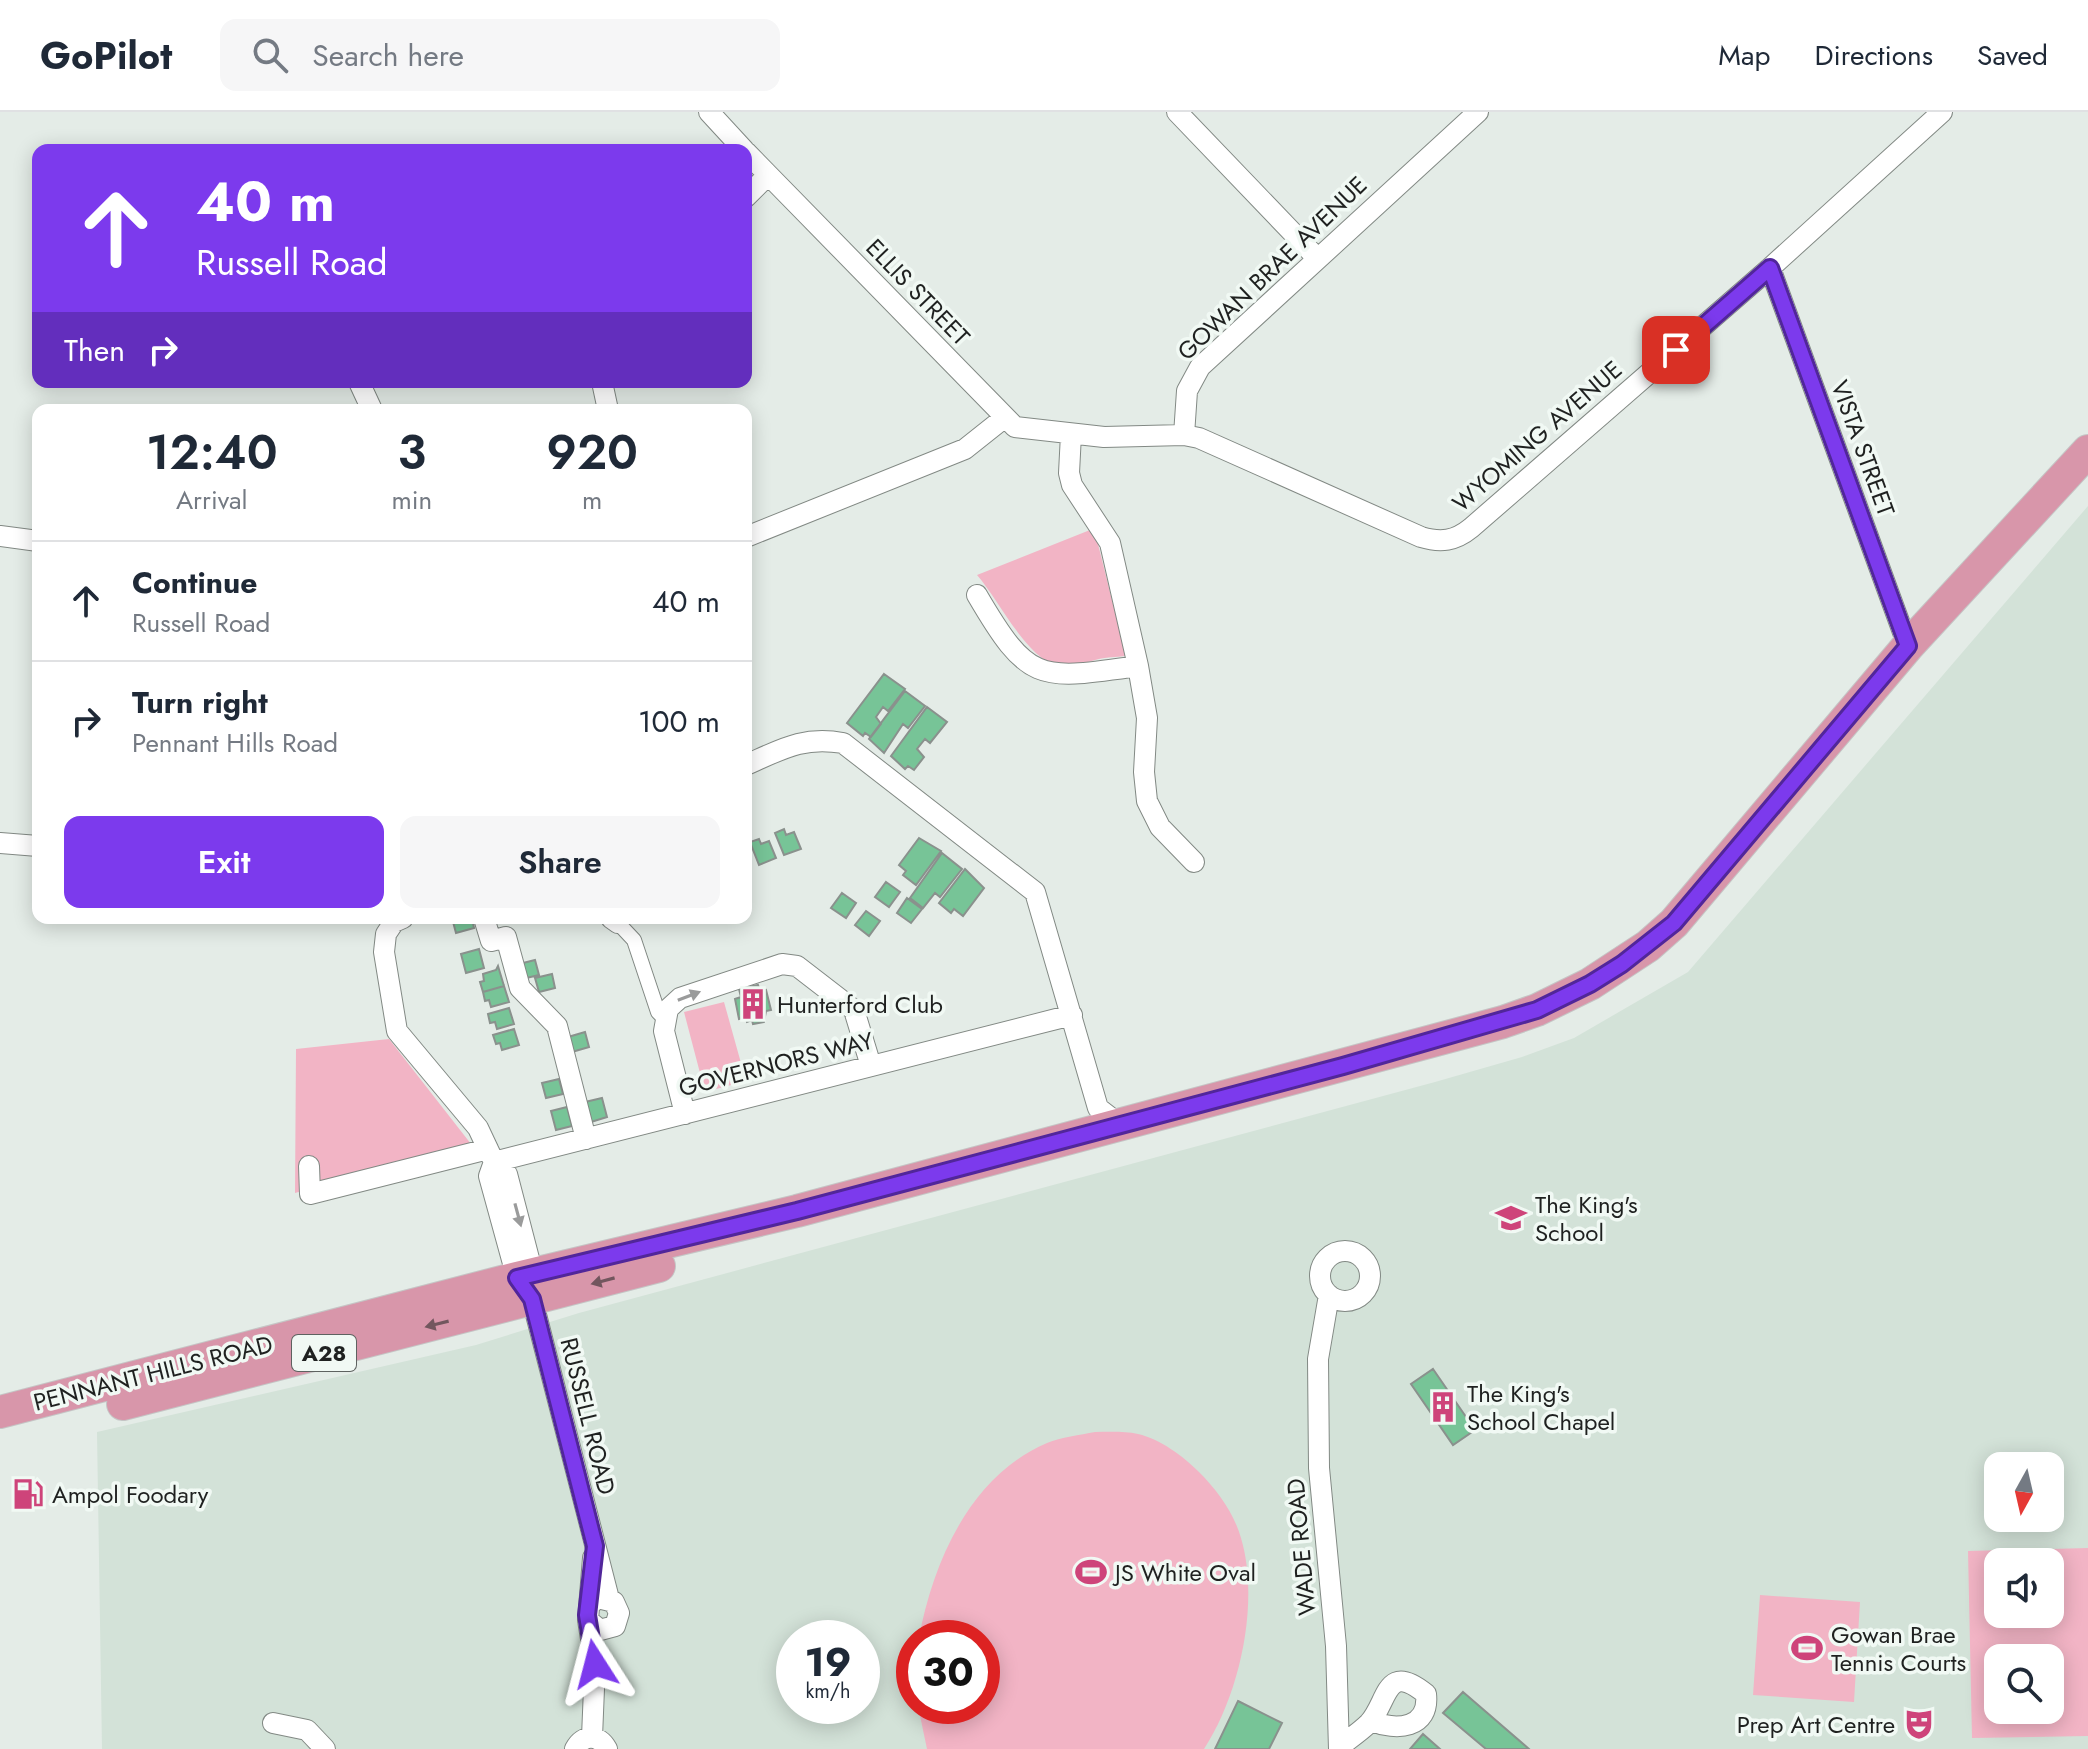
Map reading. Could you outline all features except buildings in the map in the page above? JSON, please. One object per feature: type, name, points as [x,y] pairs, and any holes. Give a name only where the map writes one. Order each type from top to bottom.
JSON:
[{"type":"highway","name":"PENNANT HILLS ROAD","points":[[0,1435],[527,1284],[797,1211],[1109,1116],[1503,1022],[1537,1010],[1590,984],[1648,946],[1695,901],[1908,646],[2088,451]]},
{"type":"highway","name":"PENNANT HILLS ROAD","points":[[0,1412],[1465,1052],[1526,1035],[1571,1016],[1645,973],[1691,933],[1739,882],[1883,703],[2088,475]]},
{"type":"street","name":"ELLIS STREET","points":[[709,112],[739,144]]},
{"type":"street","points":[[1177,112],[1317,258]]},
{"type":"street","name":"GOWAN BRAE AVENUE","points":[[1184,435],[1187,391],[1200,367],[1478,112]]},
{"type":"street","name":"WYOMING AVENUE","points":[[1184,435],[1227,448],[1421,537],[1449,541],[1471,528],[1770,268],[1942,112]]},
{"type":"street","name":"ELLIS STREET","points":[[752,158],[1004,418],[1020,428],[1071,434]]},
{"type":"street","points":[[752,191],[768,175]]},
{"type":"street","name":"VISTA STREET","points":[[1770,268],[1908,646]]},
{"type":"street","points":[[752,535],[965,449],[1004,418]]},
{"type":"street","points":[[1184,435],[1135,437],[1071,434],[1069,473],[1072,485],[1110,543],[1147,718],[1144,772],[1147,801],[1160,827],[1194,862]]},
{"type":"street","points":[[0,536],[32,540]]},
{"type":"street","points":[[977,595],[1012,651],[1047,673],[1072,675],[1138,666]]},
{"type":"street","points":[[752,762],[799,742],[820,739],[843,743],[1035,892],[1072,1015],[1109,1116]]},
{"type":"street","points":[[0,843],[32,846]]},
{"type":"street","points":[[393,924],[386,934],[384,952],[397,1031],[478,1128],[491,1156]]},
{"type":"street","points":[[486,924],[491,941],[506,937],[520,988],[557,1026],[586,1139]]},
{"type":"street","points":[[617,924],[634,940],[658,1012],[664,1018]]},
{"type":"street","points":[[685,1114],[666,1042],[664,1018],[668,1009],[680,998],[782,964],[797,966],[854,1010],[871,1066]]},
{"type":"street","name":"GOVERNORS WAY","points":[[309,1166],[310,1194],[586,1139],[1072,1015]]},
{"type":"street","name":"RUSSELL ROAD","points":[[491,1156],[489,1176],[527,1284],[595,1546],[590,1570],[598,1614],[591,1745]]},
{"type":"street","points":[[1319,1340],[1353,1300],[1366,1290],[1370,1276],[1367,1263],[1351,1252],[1332,1255],[1323,1264],[1321,1282],[1329,1295],[1340,1301],[1353,1300]]},
{"type":"street","name":"WADE ROAD","points":[[1329,1295],[1319,1340],[1319,1468],[1336,1646],[1339,1748]]},
{"type":"street","points":[[1339,1748],[1372,1721]]},
{"type":"street","points":[[273,1723],[307,1730],[325,1749]]},
{"type":"shaded area","name":"The King's School","points":[[2088,506],[2088,1749],[102,1749],[97,1432],[476,1345],[579,1313],[1435,1082],[1522,1057],[1574,1038],[1688,972]]},
{"type":"shaded area","points":[[1090,530],[1097,540],[1126,656],[1065,668],[1039,656],[1027,644],[977,575]]},
{"type":"shaded area","points":[[724,1002],[746,1081],[705,1092],[684,1012]]},
{"type":"shaded area","points":[[389,1039],[471,1144],[295,1193],[296,1049]]},
{"type":"shaded area","name":"JS White Oval","points":[[1095,1432],[1122,1432],[1155,1440],[1193,1466],[1212,1486],[1238,1529],[1248,1590],[1243,1647],[1228,1702],[1204,1749],[927,1749],[922,1724],[1000,1724],[1000,1620],[923,1620],[945,1552],[976,1499],[996,1477],[1020,1458],[1047,1443]]},
{"type":"shaded area","points":[[2088,1548],[2088,1736],[1972,1738],[1968,1551],[1984,1551],[1984,1628],[2064,1628],[2064,1549]]},
{"type":"shaded area","name":"Gowan Brae Tennis Courts","points":[[1760,1595],[1860,1602],[1854,1702],[1753,1695]]},
{"type":"place","name":"Hunterford Club","points":[[753,1004]]},
{"type":"place","name":"The King's School","points":[[1511,1218]]},
{"type":"place","name":"The King's School Chapel","points":[[1443,1407]]},
{"type":"place","name":"Ampol Foodary","points":[[28,1494]]},
{"type":"place","name":"JS White Oval","points":[[1091,1572]]},
{"type":"place","name":"Gowan Brae Tennis Courts","points":[[1807,1648]]},
{"type":"place","name":"Prep Art Centre","points":[[1919,1724]]},
{"type":"route","points":[[595,1664],[587,1615],[595,1546],[532,1299],[517,1278],[797,1211],[1343,1066],[1537,1010],[1622,964],[1674,923],[1908,646],[1770,268],[1676,350]]}]
